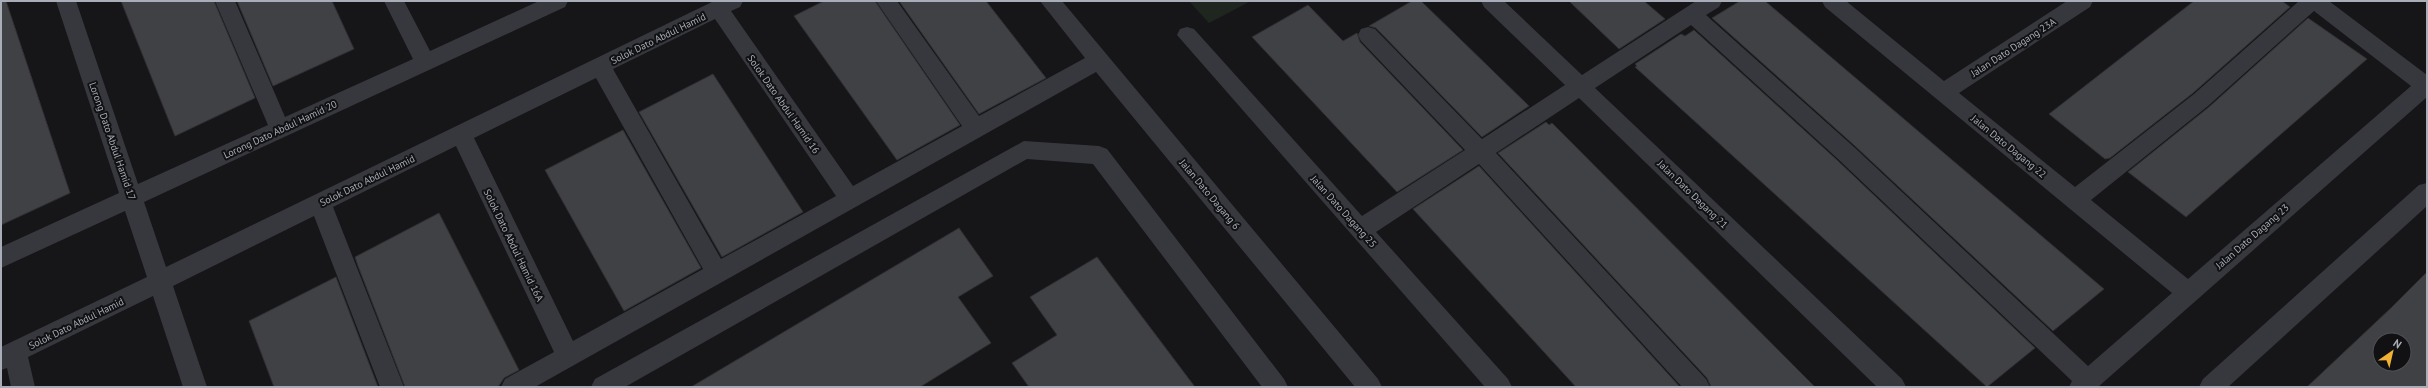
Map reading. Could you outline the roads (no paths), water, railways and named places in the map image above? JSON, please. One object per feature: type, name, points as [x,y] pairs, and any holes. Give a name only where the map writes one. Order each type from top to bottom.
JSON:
[{"type":"street","name":"Lorong Dato Abdul Hamid 17","points":[[66,1],[161,281],[195,387]]},
{"type":"street","points":[[225,1],[280,129]]},
{"type":"street","points":[[394,1],[425,62]]},
{"type":"street","name":"Lorong Dato Abdul Hamid 20","points":[[1,258],[558,1]]},
{"type":"street","points":[[886,1],[976,129]]},
{"type":"street","name":"Jalan Dato Dagang 6","points":[[1050,1],[1370,387]]},
{"type":"street","name":"Jalan Dato Dagang 21","points":[[1491,1],[1894,387]]},
{"type":"street","points":[[1360,230],[1712,1]]},
{"type":"street","name":"Jalan Dato Dagang 22","points":[[1832,1],[2187,292]]},
{"type":"street","name":"Jalan Dato Dagang 23A","points":[[1943,92],[2084,1]]},
{"type":"street","points":[[2075,200],[2201,100],[2313,1],[2426,86]]},
{"type":"street","name":"Solok Dato Abdul Hamid","points":[[8,356],[725,5]]},
{"type":"street","name":"Solok Dato Abdul Hamid 16","points":[[725,5],[850,199]]},
{"type":"street","points":[[1692,14],[1846,154],[2084,384]]},
{"type":"street","name":"Jalan Dato Dagang 25","points":[[1187,35],[1500,387]]},
{"type":"street","points":[[1368,35],[1480,152],[1698,387]]},
{"type":"street","points":[[513,387],[1099,60]]},
{"type":"street","points":[[600,66],[717,273]]},
{"type":"street","name":"Jalan Dato Dagang 23","points":[[2084,384],[2187,292],[2426,86]]},
{"type":"street","name":"Solok Dato Abdul Hamid 16A","points":[[461,134],[568,357]]},
{"type":"street","points":[[603,387],[1024,150],[1099,155],[1276,387]]},
{"type":"street","points":[[2211,387],[2427,192]]},
{"type":"street","points":[[320,203],[392,387]]},
{"type":"street","points":[[8,356],[23,387]]}]
